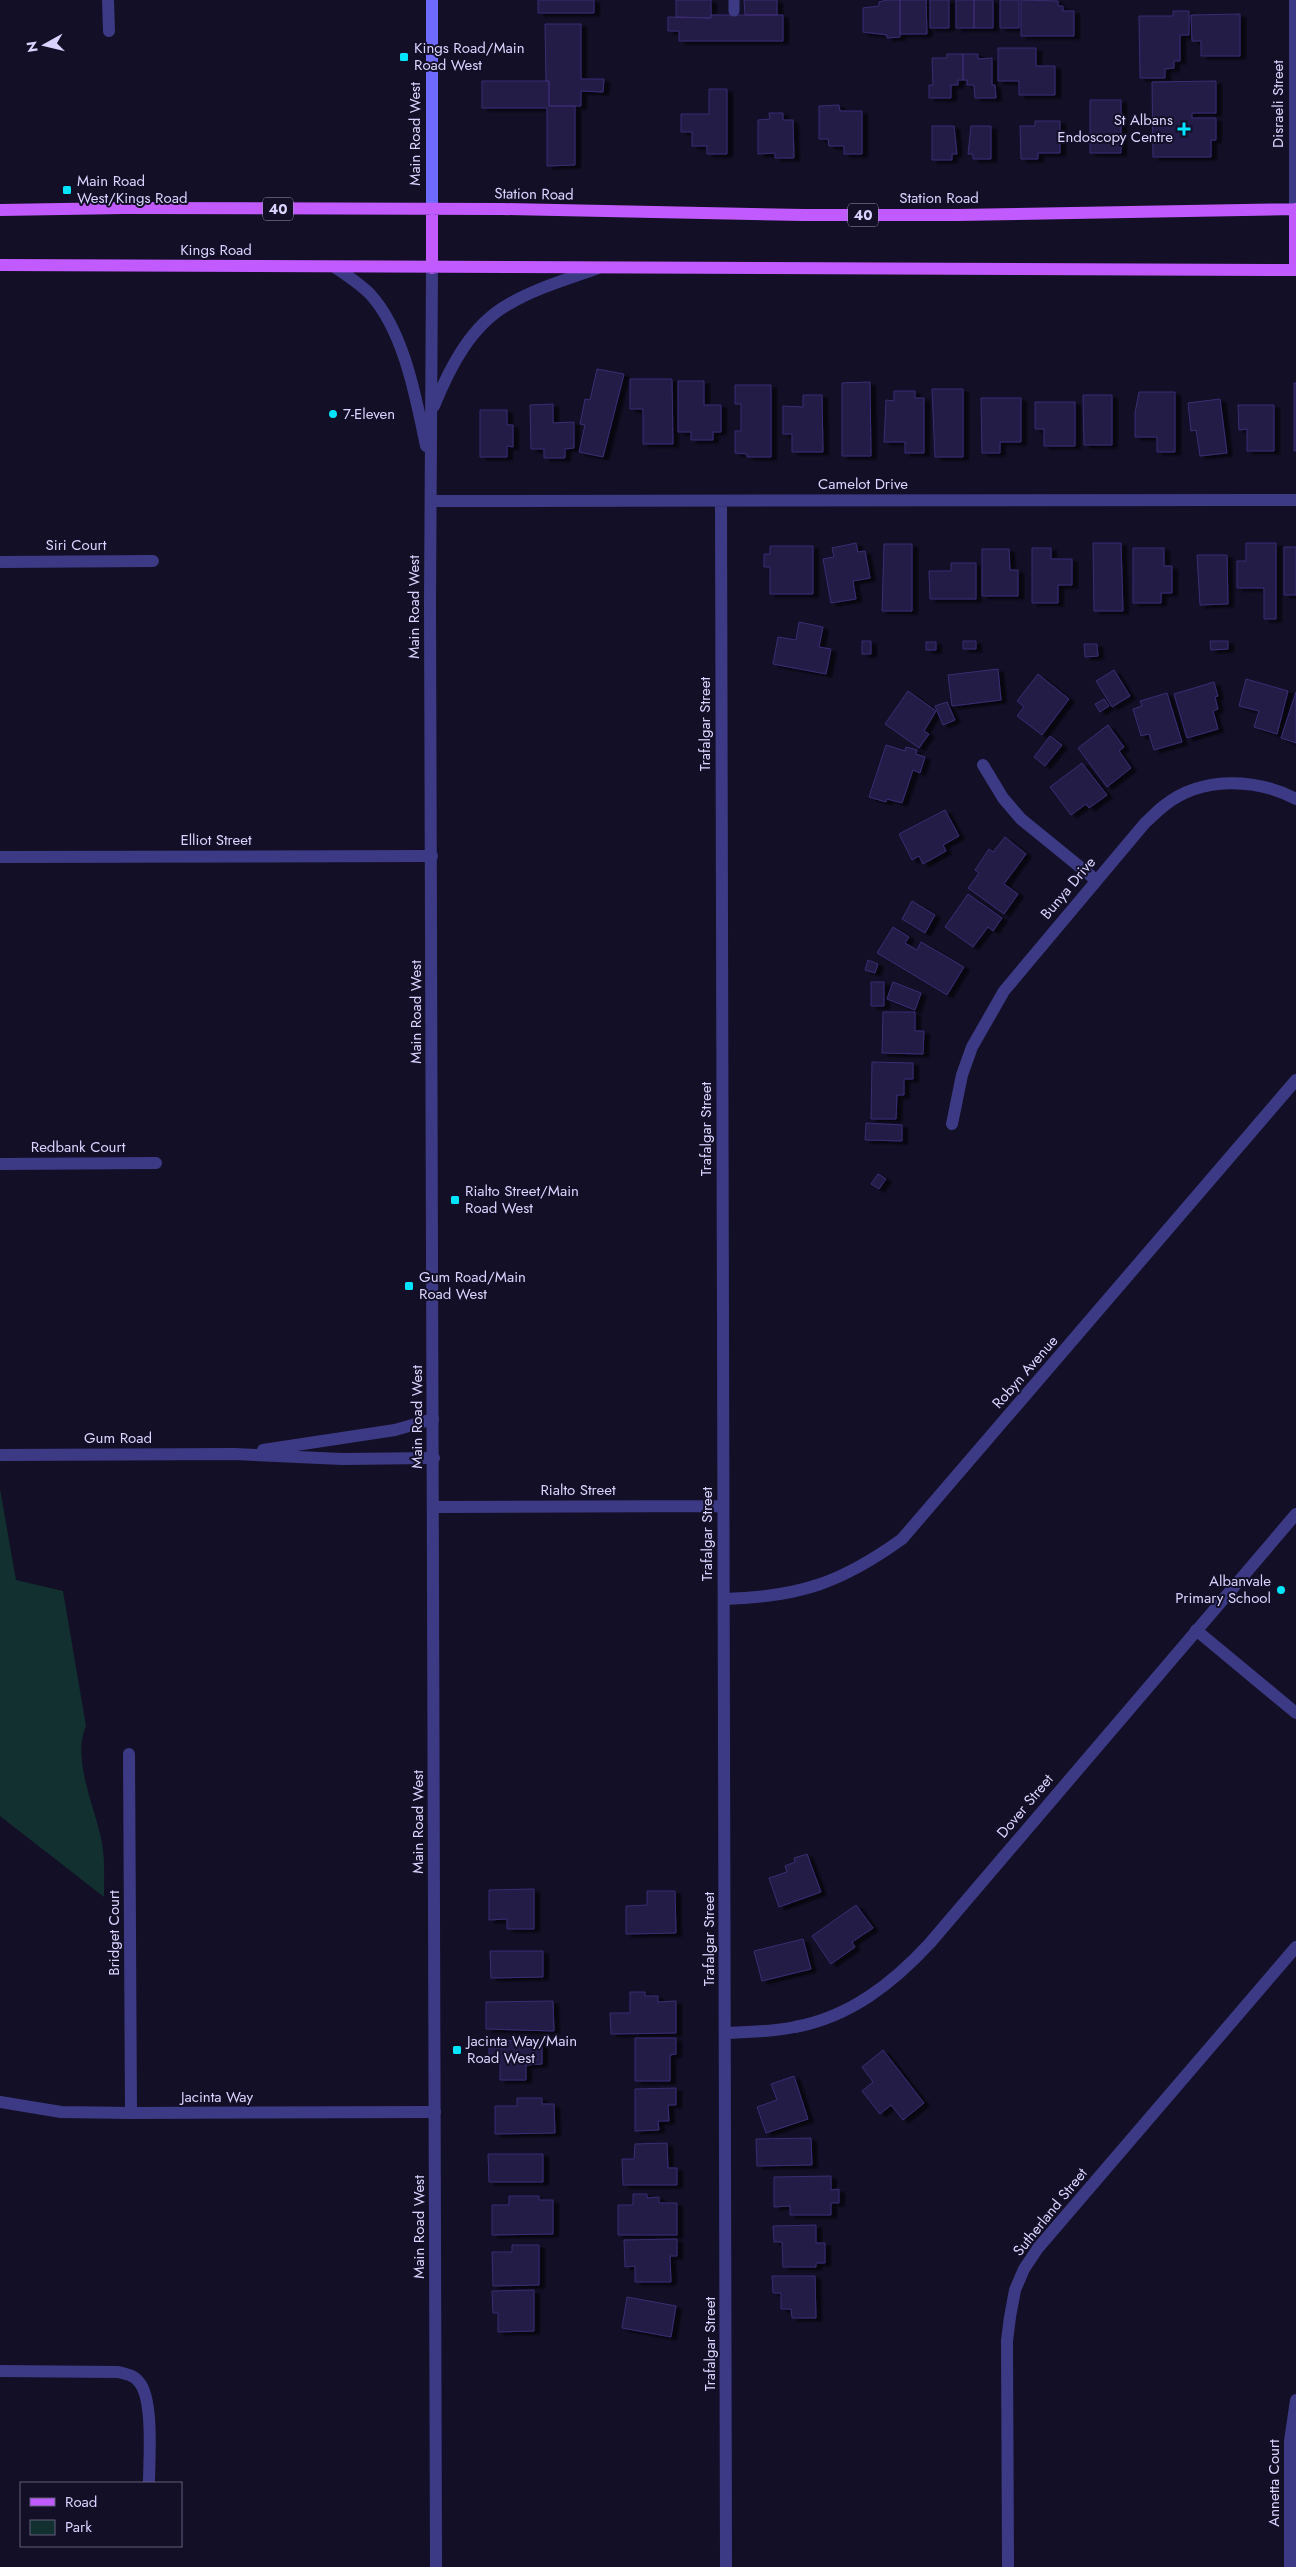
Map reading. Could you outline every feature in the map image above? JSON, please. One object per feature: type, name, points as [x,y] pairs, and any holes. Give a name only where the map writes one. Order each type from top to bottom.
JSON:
[{"type":"main road","name":"Main Road West","points":[[432,0],[432,209]]},
{"type":"main road","name":"Station Road","points":[[432,209],[957,215],[1296,209]]},
{"type":"main road","name":"40","points":[[0,210],[432,209]]},
{"type":"main road","points":[[432,209],[432,268],[1296,270],[1296,209]]},
{"type":"main road","name":"Kings Road","points":[[0,265],[432,268]]},
{"type":"street","points":[[108,0],[108,31]]},
{"type":"street","name":"Disraeli Street","points":[[1295,0],[1296,209]]},
{"type":"street","points":[[336,268],[371,296],[392,331],[413,388],[431,468]]},
{"type":"street","name":"Main Road West","points":[[432,268],[436,2567]]},
{"type":"street","points":[[431,413],[457,359],[469,340],[492,315],[509,304],[538,291],[598,268]]},
{"type":"street","name":"Trafalgar Street","points":[[721,500],[726,2567]]},
{"type":"street","name":"Camelot Drive","points":[[431,501],[1296,500]]},
{"type":"street","name":"Siri Court","points":[[0,562],[153,561]]},
{"type":"street","points":[[983,765],[1003,798],[1021,819],[1096,880]]},
{"type":"street","name":"Bunya Drive","points":[[952,1124],[962,1076],[972,1047],[986,1019],[1004,991],[1145,823],[1165,804],[1188,792],[1211,785],[1258,784],[1281,790],[1296,798]]},
{"type":"street","name":"Elliot Street","points":[[0,857],[432,856]]},
{"type":"street","name":"Robyn Avenue","points":[[724,1600],[782,1595],[823,1585],[853,1572],[902,1538],[1296,1080]]},
{"type":"street","name":"Redbank Court","points":[[0,1164],[156,1163]]},
{"type":"street","name":"Gum Road","points":[[236,1454],[396,1430],[433,1418]]},
{"type":"street","name":"Gum Road","points":[[0,1455],[236,1454],[342,1459],[434,1458]]},
{"type":"street","name":"Rialto Street","points":[[434,1507],[723,1506]]},
{"type":"street","name":"Dover Street","points":[[725,2033],[773,2031],[818,2021],[854,2006],[891,1982],[930,1943],[1296,1514]]},
{"type":"street","points":[[1196,1630],[1296,1713]]},
{"type":"street","name":"Bridget Court","points":[[129,1754],[131,2113]]},
{"type":"street","name":"Sutherland Street","points":[[1008,2567],[1008,2341],[1015,2290],[1024,2269],[1038,2248],[1296,1947]]},
{"type":"street","name":"Jacinta Way","points":[[0,2102],[61,2112],[435,2112]]},
{"type":"street","points":[[0,2371],[118,2372],[131,2375],[139,2381],[146,2398],[150,2482]]},
{"type":"street","name":"Annetta Court","points":[[1290,2567],[1290,2441],[1296,2400]]},
{"type":"green space","points":[[0,1489],[16,1580],[63,1591],[86,1726],[82,1739],[81,1753],[83,1769],[103,1849],[104,1897],[0,1816]]},
{"type":"building","points":[[538,0],[594,0],[594,13],[538,13]]},
{"type":"building","points":[[676,0],[711,0],[711,18],[676,17]]},
{"type":"building","points":[[744,0],[777,0],[777,15],[745,15]]},
{"type":"building","points":[[900,0],[900,37],[887,38],[887,35],[863,32],[863,8],[879,6],[879,2]]},
{"type":"building","points":[[900,0],[926,0],[927,34],[900,34]]},
{"type":"building","points":[[930,0],[949,0],[949,28],[930,28]]},
{"type":"building","points":[[956,0],[974,0],[974,28],[956,28]]},
{"type":"building","points":[[974,0],[993,0],[993,28],[974,28]]},
{"type":"building","points":[[1000,0],[1019,0],[1019,28],[1000,28]]},
{"type":"building","points":[[1021,0],[1058,1],[1058,6],[1063,6],[1063,11],[1074,11],[1074,36],[1021,36]]},
{"type":"building","points":[[1173,11],[1189,11],[1189,35],[1180,35],[1180,61],[1174,61],[1174,68],[1165,69],[1165,78],[1140,78],[1139,16],[1173,16]]},
{"type":"building","points":[[1240,14],[1240,56],[1201,56],[1201,41],[1192,41],[1191,15]]},
{"type":"building","points":[[711,15],[783,15],[783,41],[679,41],[679,31],[668,31],[668,17],[711,18]]},
{"type":"building","points":[[545,24],[581,24],[581,79],[604,79],[603,92],[581,91],[581,106],[549,106],[549,81],[546,81]]},
{"type":"building","points":[[998,48],[1036,48],[1036,66],[1055,66],[1055,95],[1019,95],[1019,81],[998,81]]},
{"type":"building","points":[[947,54],[963,54],[963,80],[958,80],[958,85],[951,85],[951,98],[929,98],[929,85],[933,85],[932,58],[947,58]]},
{"type":"building","points":[[963,54],[978,54],[978,59],[992,58],[992,85],[995,85],[996,98],[975,98],[974,85],[967,85],[967,80],[963,80]]},
{"type":"building","points":[[482,81],[549,81],[549,106],[575,106],[575,165],[547,166],[547,108],[482,108]]},
{"type":"building","name":"St Albans Endoscopy Centre","points":[[1216,81],[1216,113],[1192,113],[1192,118],[1216,118],[1216,140],[1211,140],[1211,157],[1153,157],[1152,82]]},
{"type":"building","points":[[709,89],[727,89],[727,154],[707,154],[707,146],[692,146],[692,132],[681,132],[681,114],[709,114]]},
{"type":"building","points":[[1090,100],[1121,100],[1121,153],[1090,153]]},
{"type":"building","points":[[839,105],[840,111],[862,111],[862,154],[844,154],[844,146],[829,146],[828,139],[819,139],[819,106]]},
{"type":"building","points":[[769,113],[783,113],[783,120],[793,120],[794,158],[775,158],[775,153],[758,154],[758,120],[770,119]]},
{"type":"building","points":[[1035,121],[1060,121],[1060,153],[1038,153],[1038,159],[1021,159],[1020,126],[1035,126]]},
{"type":"building","points":[[932,126],[954,126],[957,154],[952,154],[952,160],[932,160]]},
{"type":"building","points":[[971,126],[991,126],[991,159],[973,159],[973,154],[968,154]]},
{"type":"building","points":[[597,369],[624,374],[603,457],[579,452],[585,425],[580,424],[585,399],[590,400]]},
{"type":"building","points":[[630,379],[672,379],[673,444],[643,444],[643,409],[630,409]]},
{"type":"building","points":[[678,381],[704,381],[704,405],[721,405],[721,432],[713,432],[713,440],[691,440],[691,432],[678,432]]},
{"type":"building","points":[[870,382],[871,456],[842,456],[842,383]]},
{"type":"building","points":[[1294,383],[1296,383],[1296,451],[1294,451]]},
{"type":"building","points":[[735,385],[771,385],[771,457],[747,457],[747,454],[735,453],[735,431],[741,431],[741,404],[735,404]]},
{"type":"building","points":[[932,389],[963,389],[963,457],[935,457]]},
{"type":"building","points":[[894,391],[915,391],[915,398],[924,398],[924,453],[905,453],[905,442],[884,442],[886,400],[894,401]]},
{"type":"building","points":[[1139,392],[1175,392],[1175,452],[1157,452],[1157,437],[1135,437],[1135,413]]},
{"type":"building","points":[[803,395],[822,395],[823,452],[792,452],[792,434],[783,434],[783,406],[803,407]]},
{"type":"building","points":[[1083,395],[1112,395],[1112,445],[1084,445]]},
{"type":"building","points":[[981,398],[1021,398],[1021,442],[1000,442],[1000,453],[982,453]]},
{"type":"building","points":[[1220,399],[1227,453],[1200,456],[1196,430],[1191,431],[1188,403]]},
{"type":"building","points":[[1035,402],[1075,402],[1075,446],[1044,446],[1044,429],[1035,429]]},
{"type":"building","points":[[553,404],[553,423],[574,422],[574,448],[565,449],[565,458],[544,458],[544,449],[531,449],[530,405]]},
{"type":"building","points":[[1238,405],[1274,405],[1274,451],[1247,451],[1247,429],[1239,430]]},
{"type":"building","points":[[480,410],[507,410],[507,425],[513,425],[513,447],[507,446],[507,457],[480,457]]},
{"type":"building","points":[[856,543],[858,552],[865,551],[870,578],[853,581],[856,599],[831,603],[823,559],[834,557],[832,548]]},
{"type":"building","points":[[1093,543],[1121,543],[1123,611],[1094,611]]},
{"type":"building","points":[[1246,543],[1276,543],[1276,619],[1264,619],[1264,588],[1237,588],[1237,561],[1246,561]]},
{"type":"building","points":[[884,544],[912,544],[912,611],[882,611]]},
{"type":"building","points":[[770,546],[813,546],[813,594],[770,594],[770,567],[764,567],[764,554],[770,554]]},
{"type":"building","points":[[1284,547],[1296,547],[1296,595],[1284,595]]},
{"type":"building","points":[[1032,548],[1051,548],[1051,559],[1072,559],[1072,585],[1058,585],[1058,603],[1032,603]]},
{"type":"building","points":[[1133,548],[1164,548],[1164,566],[1172,566],[1172,593],[1161,593],[1161,603],[1133,603]]},
{"type":"building","points":[[982,549],[1009,549],[1010,570],[1018,570],[1018,596],[982,596]]},
{"type":"building","points":[[1197,555],[1227,555],[1228,604],[1200,605]]},
{"type":"building","points":[[951,563],[976,563],[976,599],[930,599],[929,571],[951,571]]},
{"type":"building","points":[[799,622],[823,627],[819,647],[831,649],[826,674],[773,664],[778,637],[796,640]]},
{"type":"building","points":[[862,641],[871,641],[871,654],[862,654]]},
{"type":"building","points":[[963,641],[976,641],[976,649],[963,649]]},
{"type":"building","points":[[1210,641],[1228,641],[1228,649],[1211,650]]},
{"type":"building","points":[[926,642],[936,642],[936,650],[926,650]]},
{"type":"building","points":[[1084,644],[1097,644],[1098,656],[1085,657]]},
{"type":"building","points":[[998,669],[1001,700],[952,706],[948,675]]},
{"type":"building","points":[[1114,670],[1130,696],[1112,707],[1096,681]]},
{"type":"building","points":[[1038,674],[1069,699],[1042,735],[1017,716],[1024,707],[1017,701]]},
{"type":"building","points":[[1246,679],[1288,691],[1277,734],[1254,727],[1259,711],[1239,706]]},
{"type":"building","points":[[1214,682],[1218,696],[1215,697],[1218,709],[1213,711],[1218,729],[1187,738],[1174,694]]},
{"type":"building","points":[[908,691],[936,711],[924,731],[929,734],[919,748],[885,724]]},
{"type":"building","points":[[1296,692],[1296,743],[1281,738]]},
{"type":"building","points":[[1167,693],[1182,742],[1154,750],[1149,734],[1141,736],[1133,709],[1142,706],[1140,701]]},
{"type":"building","points":[[1104,699],[1109,706],[1100,712],[1095,704]]},
{"type":"building","points":[[947,702],[955,720],[943,725],[935,706]]},
{"type":"building","points":[[1108,725],[1124,747],[1119,751],[1131,768],[1107,787],[1078,748]]},
{"type":"building","points":[[1050,736],[1062,745],[1045,766],[1034,757]]},
{"type":"building","points":[[886,745],[905,751],[906,747],[917,750],[916,754],[925,757],[920,773],[913,770],[902,803],[887,799],[886,802],[869,797]]},
{"type":"building","points":[[1082,763],[1107,795],[1089,808],[1086,804],[1071,815],[1050,787]]},
{"type":"building","points":[[945,810],[959,836],[943,845],[946,851],[923,864],[919,856],[912,860],[899,834]]},
{"type":"building","points":[[1005,837],[1026,854],[1004,884],[1018,894],[1004,914],[968,888],[979,873],[975,870],[989,849],[993,852]]},
{"type":"building","points":[[968,894],[1002,918],[993,931],[988,927],[973,947],[945,927]]},
{"type":"building","points":[[912,901],[935,915],[925,933],[902,919]]},
{"type":"building","points":[[893,927],[909,937],[905,943],[917,950],[921,942],[964,967],[947,995],[877,953]]},
{"type":"building","points":[[868,960],[878,964],[875,973],[865,970]]},
{"type":"building","points":[[871,982],[884,982],[884,1006],[871,1006]]},
{"type":"building","points":[[893,982],[921,993],[915,1010],[887,999]]},
{"type":"building","points":[[883,1012],[915,1012],[915,1031],[924,1031],[923,1054],[882,1053]]},
{"type":"building","points":[[872,1062],[913,1063],[913,1079],[904,1079],[904,1095],[897,1095],[896,1119],[871,1119]]},
{"type":"building","points":[[866,1123],[902,1125],[902,1141],[865,1140]]},
{"type":"building","points":[[878,1174],[886,1179],[879,1189],[871,1184]]},
{"type":"building","points":[[807,1854],[821,1892],[779,1907],[769,1878],[787,1872],[785,1866],[795,1862],[794,1858]]},
{"type":"building","points":[[534,1889],[534,1929],[507,1929],[507,1919],[489,1920],[489,1890]]},
{"type":"building","points":[[647,1891],[675,1891],[676,1933],[626,1934],[626,1906],[647,1905]]},
{"type":"building","points":[[856,1905],[873,1928],[852,1942],[855,1947],[831,1964],[812,1936]]},
{"type":"building","points":[[803,1939],[811,1969],[762,1981],[754,1951]]},
{"type":"building","points":[[490,1951],[543,1951],[543,1977],[491,1978]]},
{"type":"building","points":[[630,1992],[645,1992],[645,1996],[658,1996],[658,2002],[676,2001],[676,2033],[611,2034],[610,2013],[630,2013]]},
{"type":"building","points":[[553,2001],[554,2031],[486,2029],[486,2002]]},
{"type":"building","points":[[635,2038],[676,2038],[676,2054],[670,2055],[670,2081],[635,2081]]},
{"type":"building","points":[[542,2040],[542,2064],[526,2065],[526,2080],[500,2080],[500,2058],[489,2059],[489,2041]]},
{"type":"building","points":[[883,2050],[924,2103],[903,2120],[891,2105],[880,2114],[862,2091],[873,2082],[862,2067]]},
{"type":"building","points":[[794,2076],[808,2119],[766,2133],[757,2107],[777,2100],[771,2084]]},
{"type":"building","points":[[676,2088],[676,2105],[668,2105],[669,2121],[658,2121],[659,2130],[635,2131],[635,2089]]},
{"type":"building","points":[[517,2098],[542,2098],[542,2104],[554,2104],[555,2133],[495,2134],[495,2106],[517,2106]]},
{"type":"building","points":[[811,2138],[812,2165],[757,2166],[756,2139]]},
{"type":"building","points":[[667,2143],[668,2168],[677,2168],[677,2185],[623,2185],[622,2159],[634,2159],[635,2144]]},
{"type":"building","points":[[488,2154],[543,2154],[543,2182],[489,2182]]},
{"type":"building","points":[[831,2176],[831,2190],[839,2189],[839,2203],[831,2203],[831,2215],[790,2215],[790,2206],[774,2207],[774,2177]]},
{"type":"building","points":[[633,2194],[647,2194],[647,2198],[659,2197],[659,2203],[677,2203],[677,2235],[618,2235],[618,2205],[633,2205]]},
{"type":"building","points":[[509,2196],[539,2196],[539,2200],[553,2200],[553,2234],[492,2235],[492,2205],[509,2205]]},
{"type":"building","points":[[816,2225],[816,2243],[825,2243],[825,2263],[816,2263],[816,2267],[783,2267],[782,2242],[774,2242],[773,2226]]},
{"type":"building","points":[[677,2239],[677,2256],[670,2256],[671,2282],[635,2282],[635,2266],[625,2267],[624,2240]]},
{"type":"building","points":[[512,2245],[539,2245],[539,2285],[493,2286],[492,2252],[512,2252]]},
{"type":"building","points":[[772,2276],[815,2276],[816,2318],[792,2318],[791,2309],[781,2309],[781,2293],[773,2293]]},
{"type":"building","points":[[534,2290],[534,2331],[498,2332],[498,2313],[493,2313],[492,2291]]},
{"type":"building","points":[[627,2297],[676,2306],[671,2337],[622,2328]]},
{"type":"place","name":"Kings Road/Main Road West","points":[[404,57]]},
{"type":"place","name":"St Albans Endoscopy Centre","points":[[1184,129]]},
{"type":"place","name":"Main Road West/Kings Road","points":[[67,190]]},
{"type":"place","name":"7-Eleven","points":[[333,414]]},
{"type":"place","name":"Rialto Street/Main Road West","points":[[455,1200]]},
{"type":"place","name":"Gum Road/Main Road West","points":[[409,1286]]},
{"type":"place","name":"Albanvale Primary School","points":[[1281,1590]]},
{"type":"place","name":"Jacinta Way/Main Road West","points":[[457,2050]]}]
